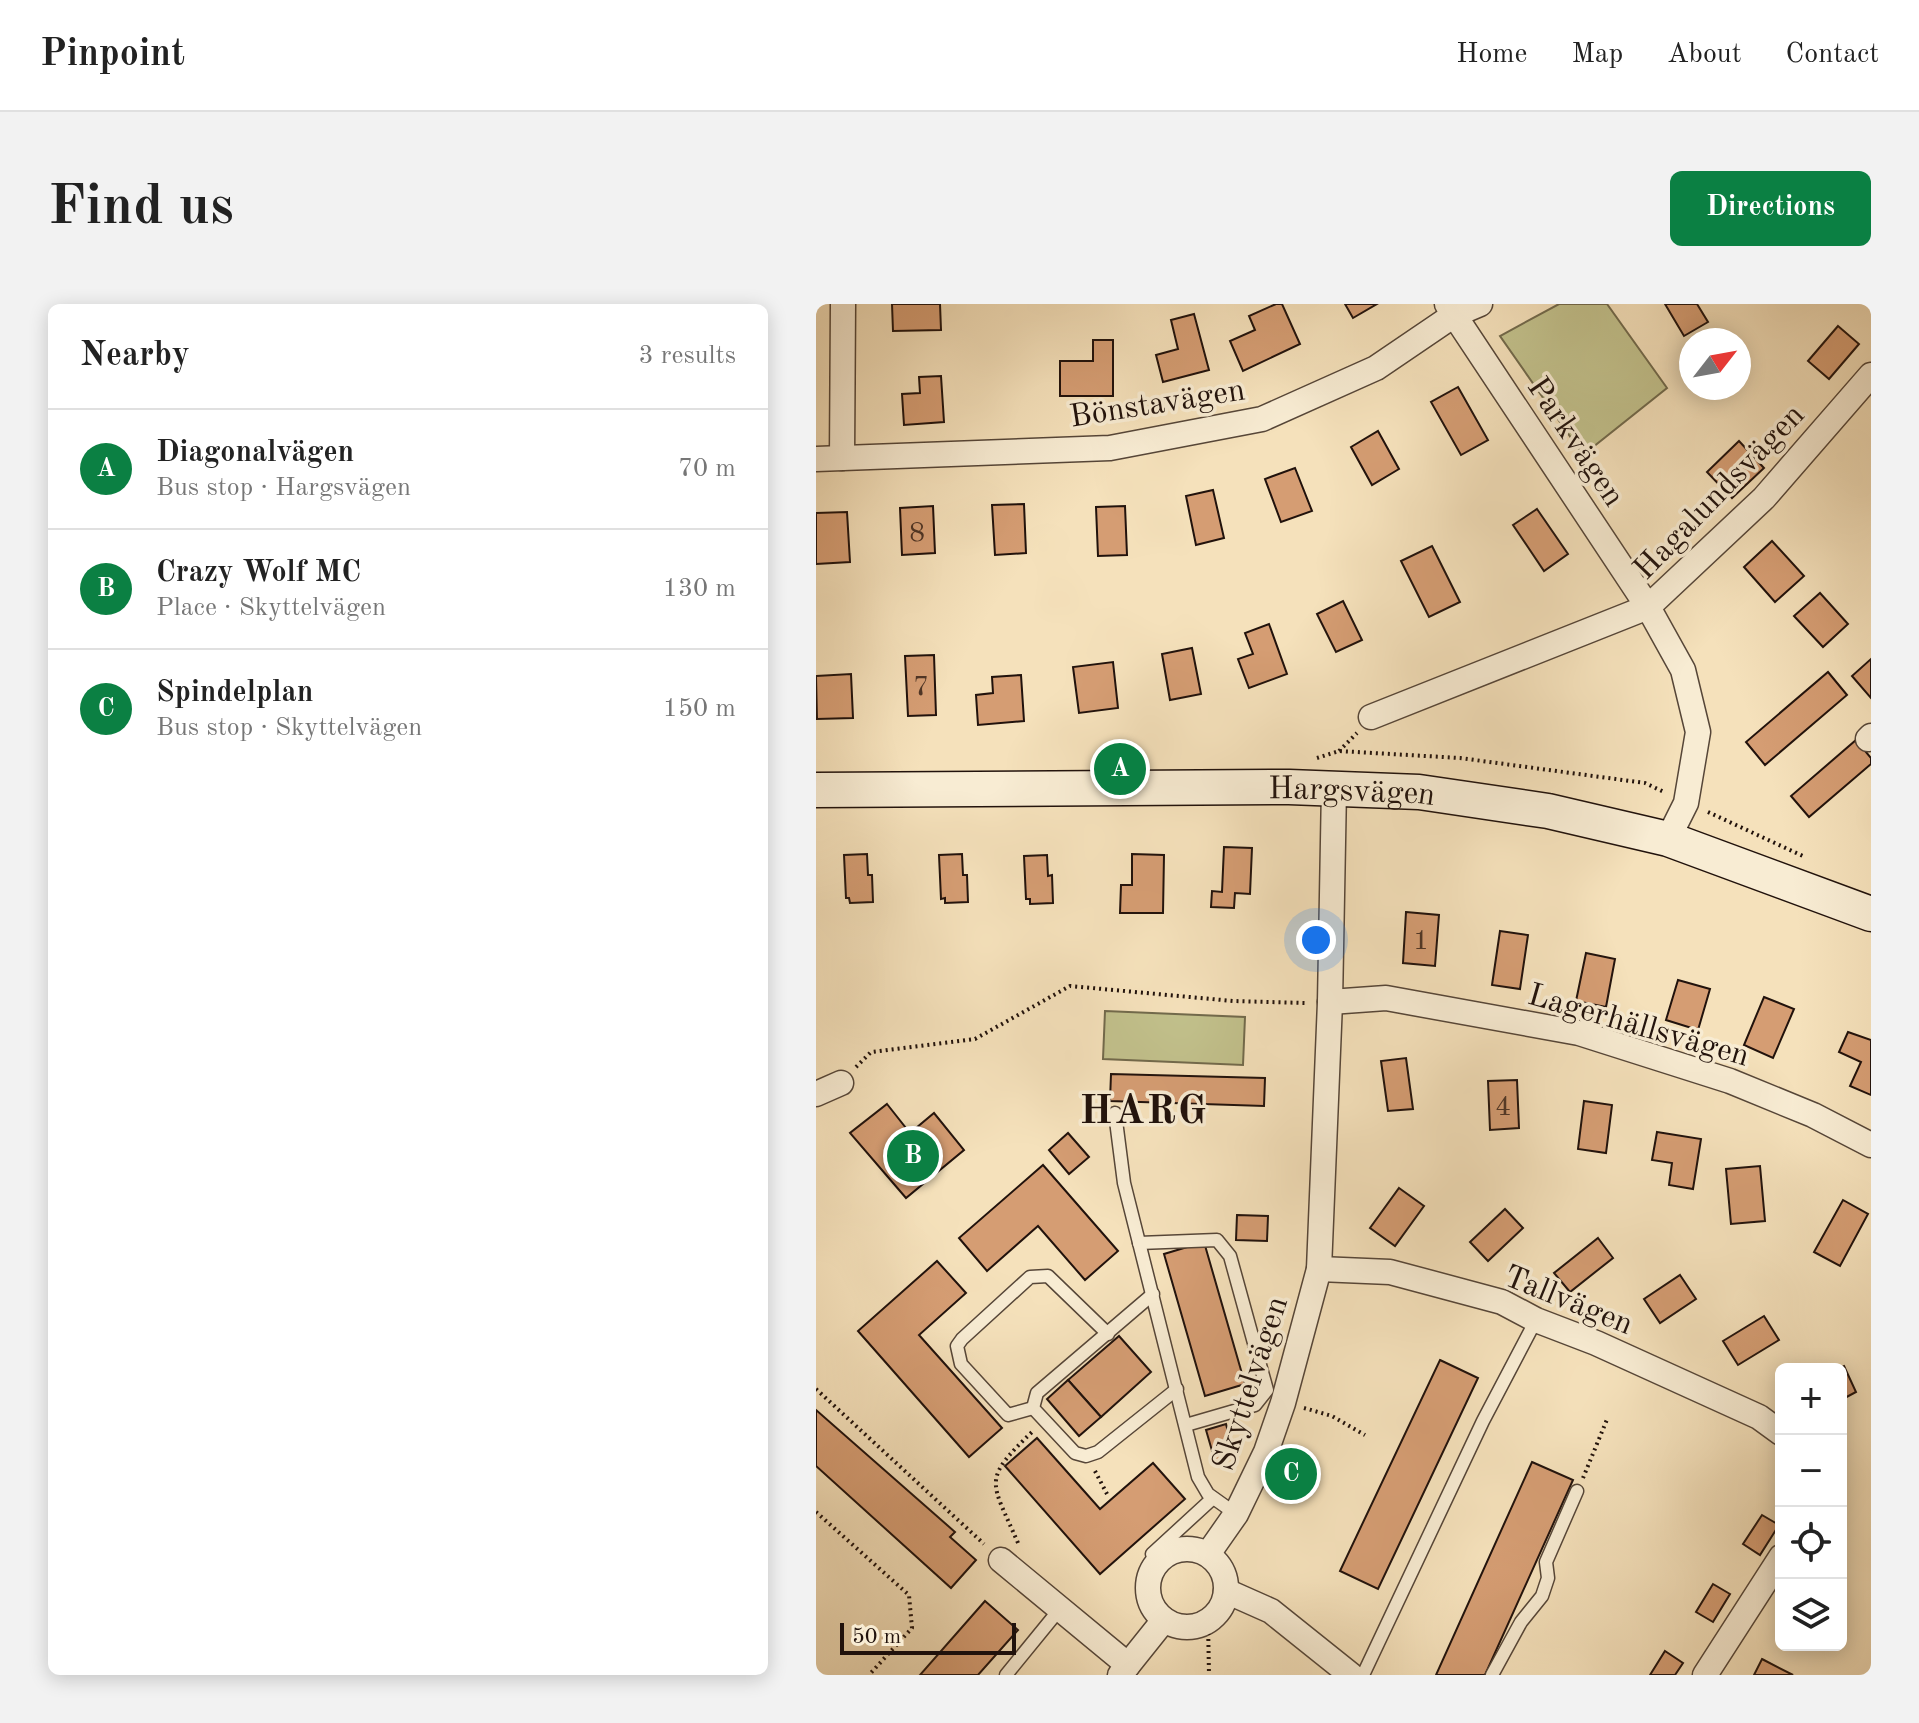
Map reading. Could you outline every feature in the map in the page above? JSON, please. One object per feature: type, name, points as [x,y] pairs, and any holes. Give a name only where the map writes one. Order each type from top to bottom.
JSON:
[{"type":"street","points":[[842,458],[843,304]]},
{"type":"street","name":"Bönstavägen","points":[[816,459],[1110,448],[1262,419],[1376,368],[1450,310],[1480,304]]},
{"type":"street","name":"Parkvägen","points":[[1450,310],[1648,607],[1683,670],[1698,732],[1686,803],[1668,839]]},
{"type":"street","name":"Hagalundsvägen","points":[[1371,717],[1648,607],[1764,498],[1871,375]]},
{"type":"street","name":"Hargsvägen","points":[[816,790],[1334,788],[1419,792],[1548,811],[1668,839],[1871,914]]},
{"type":"street","name":"Skyttelvägen","points":[[1208,1554],[1236,1514],[1266,1452],[1283,1403],[1319,1269],[1330,1002],[1334,788]]},
{"type":"street","name":"Lagerhällsvägen","points":[[1330,1002],[1386,998],[1579,1033],[1730,1081],[1813,1115],[1871,1145]]},
{"type":"street","points":[[816,1094],[841,1083]]},
{"type":"street","name":"Tallvägen","points":[[1319,1269],[1390,1272],[1502,1302],[1536,1320],[1596,1343],[1759,1417],[1775,1429]]},
{"type":"street","points":[[1195,1549],[1208,1554],[1222,1570],[1226,1591],[1223,1603],[1208,1621],[1186,1627],[1164,1620],[1149,1598],[1148,1585],[1158,1561],[1169,1553],[1195,1549]]},
{"type":"street","points":[[1001,1560],[1124,1670],[1164,1620]]},
{"type":"street","points":[[1705,1675],[1775,1566]]},
{"type":"street","points":[[1226,1591],[1271,1611],[1351,1675]]},
{"type":"lane","points":[[1115,1113],[1119,1163],[1198,1477],[1213,1498],[1236,1514]]},
{"type":"lane","points":[[1139,1243],[1217,1240],[1230,1256],[1267,1390],[1255,1405],[1186,1425]]},
{"type":"lane","points":[[1033,1408],[1008,1415],[961,1364],[957,1346],[962,1339],[1030,1277],[1048,1276],[1108,1334]]},
{"type":"lane","points":[[1033,1408],[1037,1393],[1153,1294]]},
{"type":"lane","points":[[1363,1675],[1483,1421],[1536,1320]]},
{"type":"lane","points":[[1033,1408],[1075,1453],[1086,1456],[1098,1452],[1177,1389]]},
{"type":"lane","points":[[1492,1675],[1521,1622],[1542,1596],[1548,1578],[1546,1562],[1577,1491]]},
{"type":"lane","points":[[1152,1554],[1213,1498]]},
{"type":"lane","points":[[1006,1675],[1059,1610]]},
{"type":"path","points":[[841,1083],[871,1052],[975,1039],[1070,986],[1233,1001],[1330,1002]]},
{"type":"path","points":[[816,1389],[822,1391],[1001,1560]]},
{"type":"path","points":[[1283,1403],[1332,1416],[1365,1435]]},
{"type":"path","points":[[1577,1491],[1608,1417]]},
{"type":"path","points":[[1024,1580],[1023,1556],[994,1486],[997,1470],[1005,1457],[1044,1420]]},
{"type":"path","points":[[1086,1456],[1107,1494]]},
{"type":"path","points":[[816,1512],[909,1595],[912,1628],[869,1675]]},
{"type":"path","points":[[1208,1621],[1209,1675]]},
{"type":"shaded area","points":[[1559,304],[1607,304],[1667,388],[1583,455],[1500,336]]},
{"type":"shaded area","points":[[1105,1011],[1245,1017],[1243,1065],[1103,1059]]},
{"type":"building","points":[[892,304],[940,304],[941,330],[893,331]]},
{"type":"building","points":[[1282,304],[1300,344],[1243,371],[1230,341],[1255,330],[1249,316]]},
{"type":"building","points":[[1345,304],[1377,304],[1353,318]]},
{"type":"building","points":[[1665,304],[1697,304],[1708,322],[1698,328],[1679,328]]},
{"type":"building","points":[[1194,314],[1209,370],[1163,382],[1156,355],[1178,349],[1171,320]]},
{"type":"building","points":[[1838,326],[1859,344],[1829,379],[1808,361]]},
{"type":"building","points":[[1093,340],[1113,340],[1113,396],[1060,396],[1060,361],[1093,361]]},
{"type":"building","points":[[941,376],[944,422],[904,425],[902,394],[920,393],[919,377]]},
{"type":"building","points":[[1458,387],[1488,440],[1461,455],[1431,402]]},
{"type":"building","points":[[1378,431],[1399,469],[1372,485],[1351,447]]},
{"type":"building","points":[[1739,441],[1764,468],[1732,498],[1707,472]]},
{"type":"building","points":[[1295,468],[1312,511],[1281,522],[1265,479]]},
{"type":"building","points":[[1213,490],[1224,538],[1196,545],[1186,496]]},
{"type":"building","points":[[1024,504],[1026,553],[995,555],[992,505]]},
{"type":"building","points":[[933,506],[935,553],[902,555],[900,508]]},
{"type":"building","points":[[1125,506],[1127,555],[1098,556],[1096,507]]},
{"type":"building","points":[[1537,509],[1568,554],[1544,571],[1513,525]]},
{"type":"building","points":[[847,512],[850,562],[816,564],[816,513]]},
{"type":"building","points":[[1772,541],[1804,576],[1775,602],[1744,567]]},
{"type":"building","points":[[1432,546],[1460,602],[1429,617],[1401,561]]},
{"type":"building","points":[[1820,593],[1848,624],[1823,647],[1794,616]]},
{"type":"building","points":[[1343,601],[1362,640],[1336,652],[1317,614]]},
{"type":"building","points":[[1269,624],[1287,674],[1249,688],[1238,659],[1253,654],[1245,633]]},
{"type":"building","points":[[1192,648],[1201,694],[1170,700],[1162,654]]},
{"type":"building","points":[[934,655],[936,715],[908,716],[905,656]]},
{"type":"building","points":[[1871,659],[1871,698],[1852,676]]},
{"type":"building","points":[[1113,662],[1118,708],[1079,713],[1073,667]]},
{"type":"building","points":[[1828,672],[1847,695],[1765,765],[1746,742]]},
{"type":"building","points":[[851,674],[853,718],[817,719],[816,676]]},
{"type":"building","points":[[1021,675],[1024,721],[978,725],[976,695],[993,693],[992,677]]},
{"type":"building","points":[[1856,740],[1871,758],[1871,764],[1809,817],[1791,796]]},
{"type":"building","points":[[1224,847],[1252,848],[1250,894],[1235,893],[1234,908],[1211,907],[1212,891],[1222,892]]},
{"type":"building","points":[[867,854],[873,902],[850,903],[846,898],[844,855]]},
{"type":"building","points":[[962,854],[968,902],[945,903],[945,898],[941,899],[939,855]]},
{"type":"building","points":[[1132,854],[1164,855],[1163,913],[1120,913],[1121,885],[1132,885]]},
{"type":"building","points":[[1047,855],[1048,876],[1052,875],[1053,903],[1030,904],[1030,899],[1026,899],[1024,856]]},
{"type":"building","points":[[1406,912],[1439,915],[1435,966],[1403,963]]},
{"type":"building","points":[[1500,931],[1528,935],[1520,989],[1492,985]]},
{"type":"building","points":[[1586,953],[1615,959],[1606,1007],[1576,1001]]},
{"type":"building","points":[[1678,980],[1710,989],[1698,1030],[1666,1020]]},
{"type":"building","points":[[1764,997],[1794,1009],[1773,1058],[1744,1045]]},
{"type":"building","points":[[1848,1032],[1871,1040],[1871,1095],[1850,1086],[1861,1062],[1839,1052]]},
{"type":"building","points":[[1406,1058],[1413,1109],[1388,1111],[1381,1061]]},
{"type":"building","points":[[1111,1074],[1265,1078],[1264,1106],[1110,1101]]},
{"type":"building","points":[[1517,1080],[1519,1128],[1490,1130],[1488,1081]]},
{"type":"building","points":[[1584,1101],[1612,1105],[1606,1153],[1578,1149]]},
{"type":"building","points":[[887,1104],[910,1133],[934,1113],[964,1150],[906,1198],[850,1133]]},
{"type":"building","points":[[1657,1132],[1701,1139],[1693,1189],[1669,1185],[1672,1163],[1652,1160]]},
{"type":"building","points":[[1068,1133],[1089,1157],[1069,1174],[1049,1150]]},
{"type":"building","points":[[1043,1165],[1118,1251],[1085,1280],[1038,1226],[987,1271],[959,1238]]},
{"type":"building","points":[[1760,1166],[1765,1221],[1731,1224],[1726,1169]]},
{"type":"building","points":[[1399,1188],[1424,1206],[1395,1246],[1370,1228]]},
{"type":"building","points":[[1843,1200],[1868,1214],[1840,1266],[1814,1252]]},
{"type":"building","points":[[1505,1209],[1523,1228],[1488,1261],[1470,1242]]},
{"type":"building","points":[[1237,1215],[1268,1216],[1267,1241],[1236,1240]]},
{"type":"building","points":[[1598,1238],[1613,1258],[1570,1292],[1554,1273]]},
{"type":"building","points":[[1204,1242],[1245,1384],[1205,1396],[1164,1254]]},
{"type":"building","points":[[937,1261],[966,1293],[919,1335],[1002,1428],[969,1457],[858,1331]]},
{"type":"building","points":[[1680,1275],[1696,1299],[1660,1323],[1644,1299]]},
{"type":"building","points":[[1764,1316],[1779,1340],[1738,1365],[1723,1341]]},
{"type":"building","points":[[1119,1336],[1151,1372],[1101,1417],[1068,1380]]},
{"type":"building","points":[[1440,1360],[1478,1378],[1378,1589],[1340,1571]]},
{"type":"building","points":[[1847,1372],[1856,1392],[1847,1397]]},
{"type":"building","points":[[1068,1380],[1101,1417],[1079,1436],[1047,1399]]},
{"type":"building","points":[[816,1410],[955,1532],[950,1537],[976,1560],[951,1588],[816,1466]]},
{"type":"building","points":[[1226,1424],[1234,1455],[1215,1461],[1206,1430]]},
{"type":"building","points":[[1037,1438],[1100,1509],[1153,1463],[1185,1499],[1100,1574],[1005,1466]]},
{"type":"building","points":[[1532,1462],[1573,1480],[1485,1675],[1436,1675]]},
{"type":"building","points":[[1762,1515],[1775,1523],[1775,1531],[1760,1555],[1743,1544]]},
{"type":"building","points":[[1713,1584],[1730,1594],[1713,1622],[1696,1612]]},
{"type":"building","points":[[985,1601],[1018,1630],[978,1675],[920,1675]]},
{"type":"building","points":[[1665,1651],[1683,1663],[1675,1675],[1650,1675]]},
{"type":"building","points":[[1762,1659],[1793,1675],[1754,1675]]},
{"type":"place","name":"Diagonalvägen","points":[[1120,769]]},
{"type":"place","name":"Crazy Wolf MC","points":[[913,1156]]},
{"type":"place","name":"Spindelplan","points":[[1291,1474]]},
{"type":"district","name":"HARG","points":[[1144,1109]]}]
